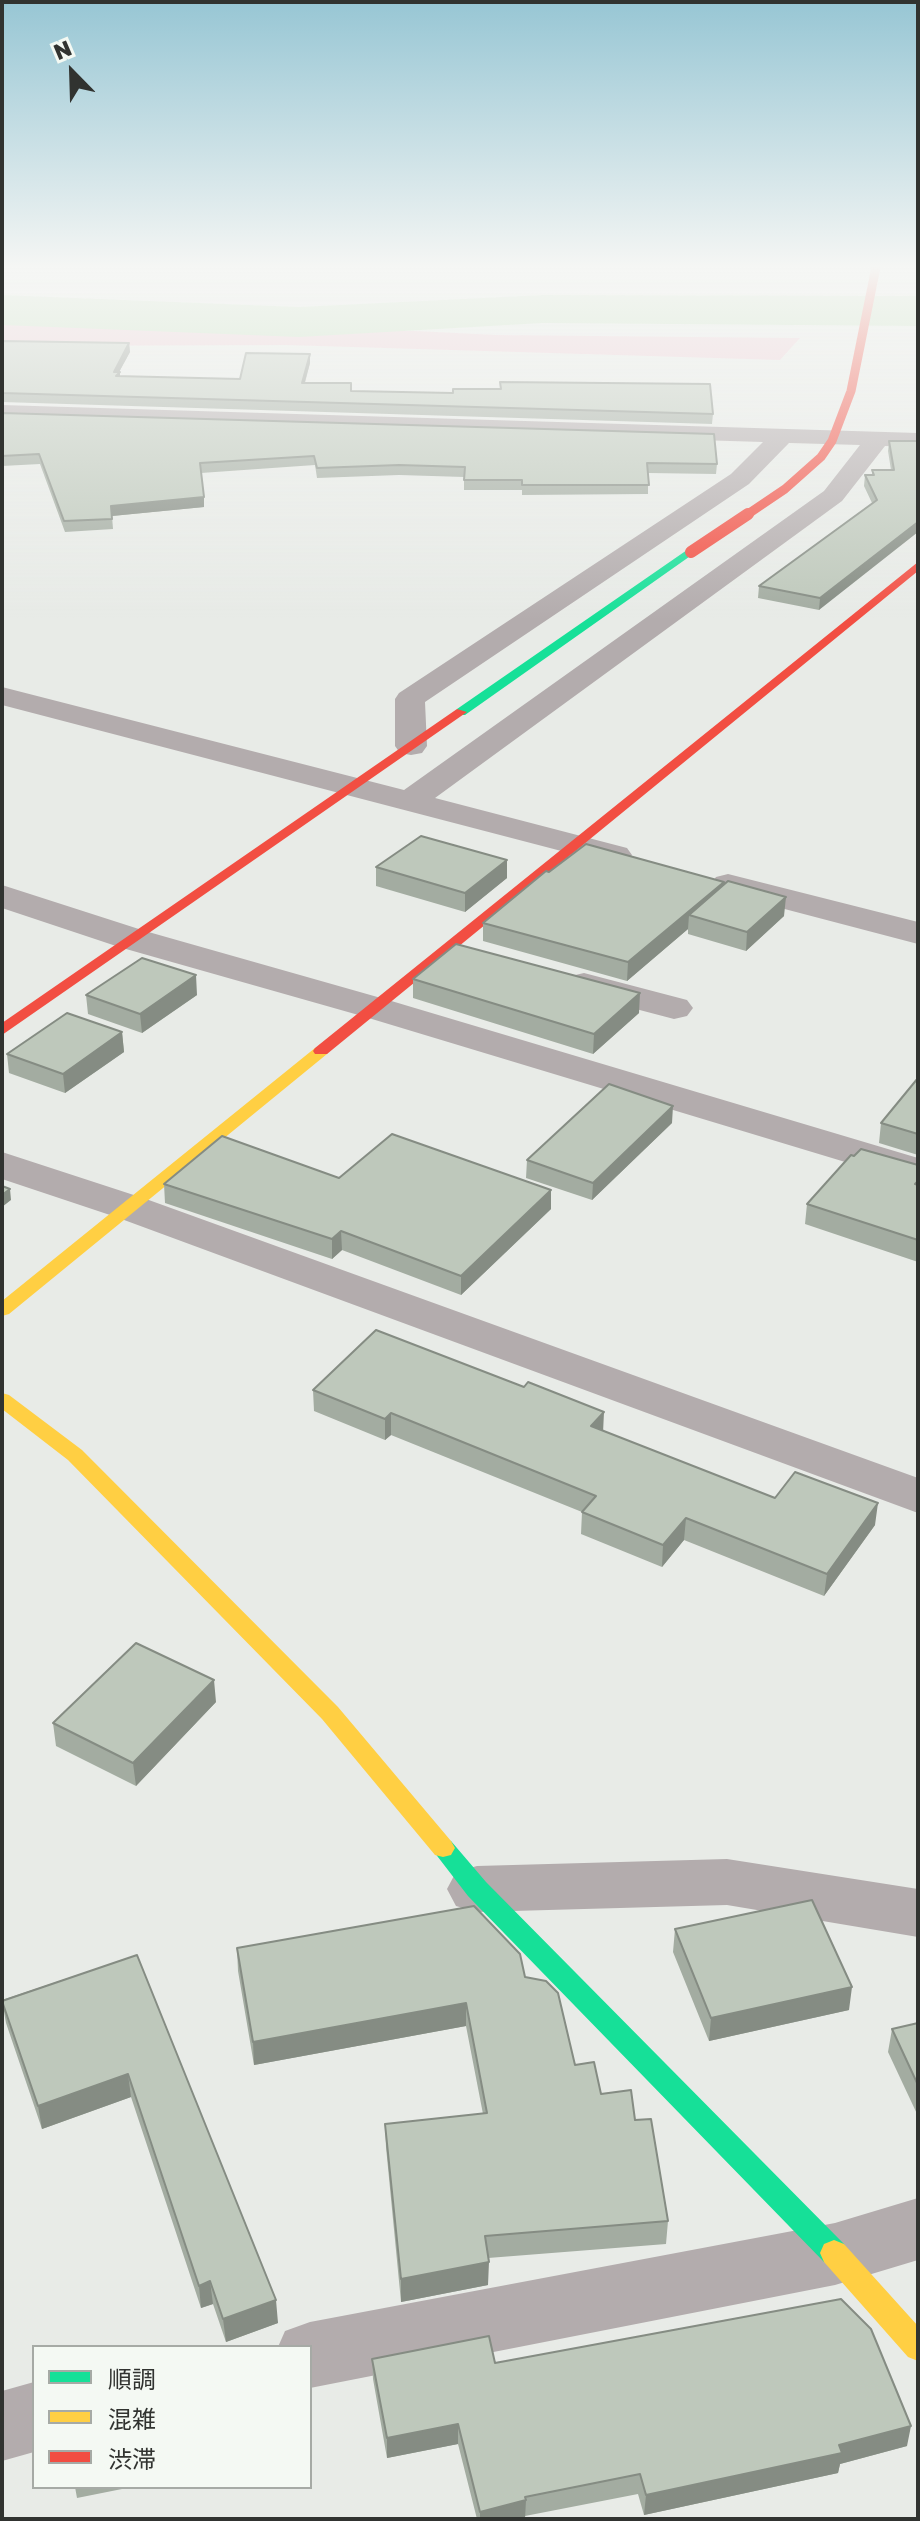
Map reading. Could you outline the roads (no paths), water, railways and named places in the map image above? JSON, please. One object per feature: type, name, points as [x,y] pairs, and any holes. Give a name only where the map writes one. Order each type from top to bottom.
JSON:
[{"type":"street","points":[[2,1030],[785,489],[821,457],[832,441],[852,385]]},
{"type":"street","points":[[2,412],[918,440]]},
{"type":"street","points":[[411,746],[410,699],[740,479],[783,436]]},
{"type":"street","points":[[410,801],[833,496],[878,439]]},
{"type":"street","points":[[2,1310],[918,565]]},
{"type":"street","points":[[2,696],[650,864]]},
{"type":"street","points":[[695,875],[918,933]]},
{"type":"street","points":[[2,896],[132,939],[375,1008],[918,1171]]},
{"type":"street","points":[[451,947],[495,959]]},
{"type":"street","points":[[555,976],[674,1008]]},
{"type":"street","points":[[2,1165],[131,1208],[918,1496]]},
{"type":"street","points":[[2,1399],[75,1455],[319,1702],[477,1889],[835,2254],[918,2347]]},
{"type":"street","points":[[477,1889],[727,1882],[918,1913]]},
{"type":"street","points":[[312,2355],[835,2254],[918,2229]]},
{"type":"street","points":[[2,2426],[32,2418]]}]
